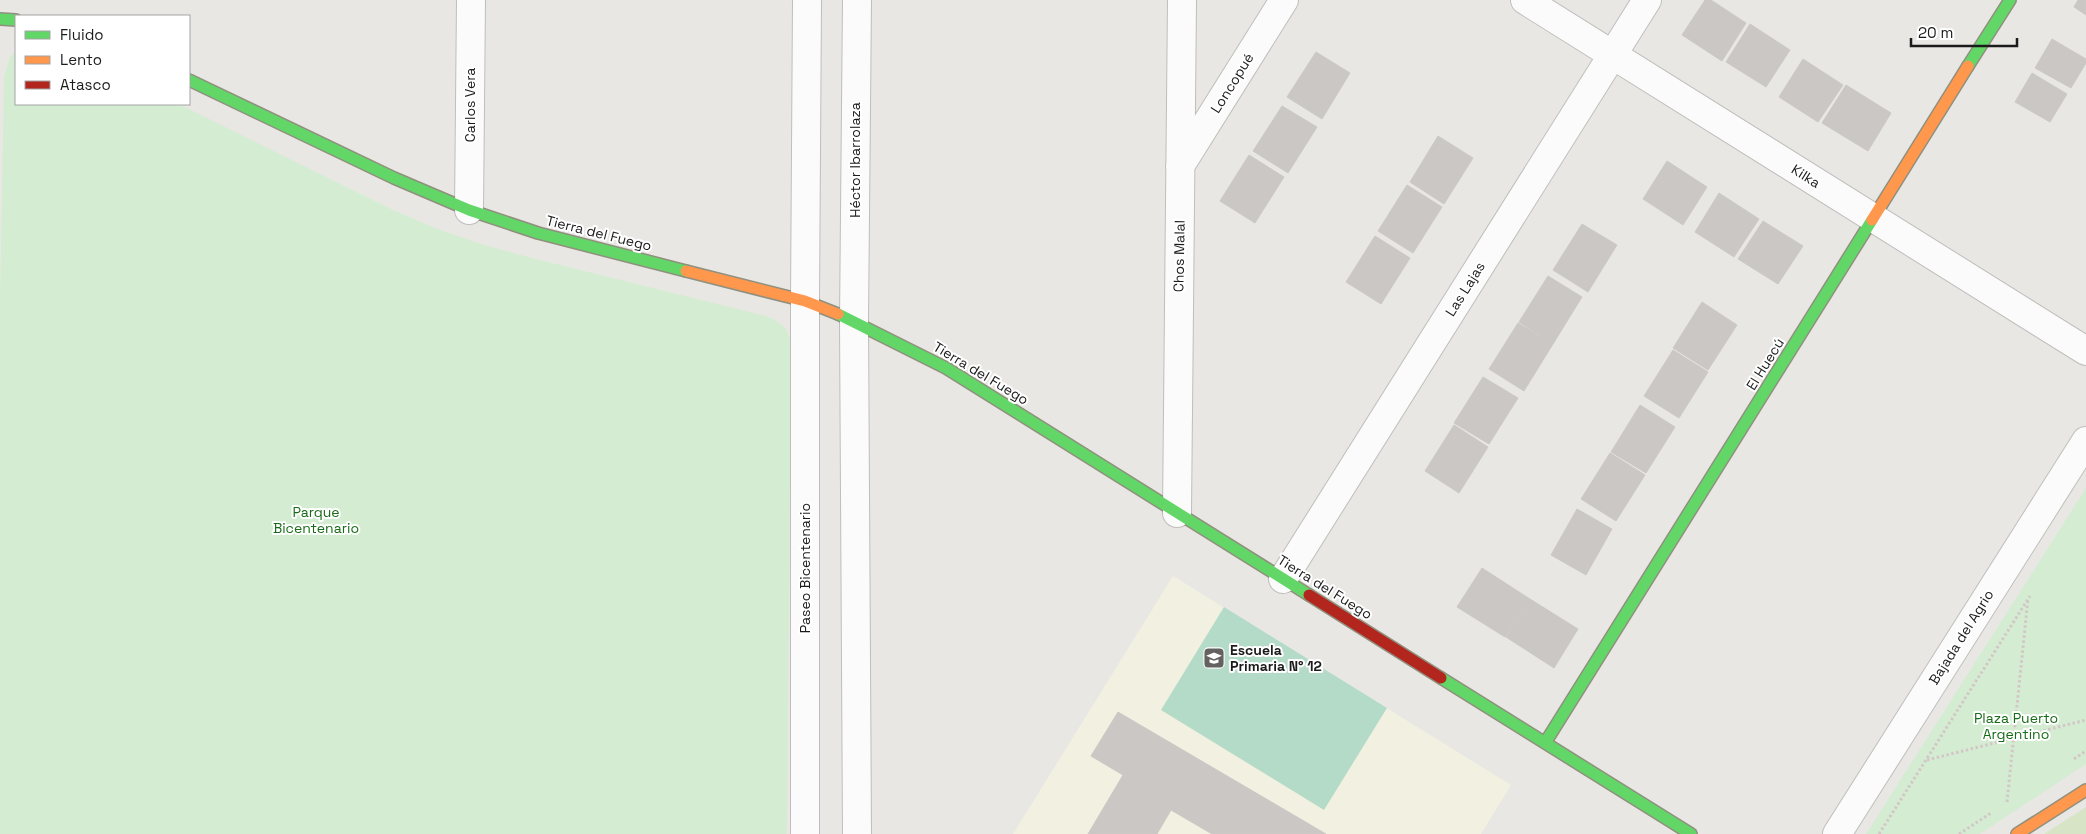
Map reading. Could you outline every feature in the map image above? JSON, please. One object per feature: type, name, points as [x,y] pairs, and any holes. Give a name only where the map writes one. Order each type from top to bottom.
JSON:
[{"type":"street","name":"Carlos Vera","points":[[469,210],[470,0]]},
{"type":"street","points":[[805,301],[807,0]]},
{"type":"street","name":"Héctor Ibarrolaza","points":[[854,321],[857,0]]},
{"type":"street","name":"Chos Malal","points":[[1177,513],[1182,0]]},
{"type":"street","name":"Loncopué","points":[[1180,166],[1284,0]]},
{"type":"street","name":"Kilka","points":[[1525,0],[2086,352]]},
{"type":"street","name":"Las Lajas","points":[[1283,579],[1647,0]]},
{"type":"street","name":"El Huecú","points":[[1545,743],[2010,0]]},
{"type":"street","points":[[0,19],[15,20]]},
{"type":"street","name":"Tierra del Fuego","points":[[190,80],[394,178],[469,210],[538,233],[805,301],[854,321],[900,343],[946,368],[1691,834]]},
{"type":"street","name":"Paseo Bicentenario","points":[[805,301],[805,834]]},
{"type":"street","points":[[854,321],[857,834]]},
{"type":"street","name":"Bajada del Agrio","points":[[1837,834],[2086,441]]},
{"type":"street","points":[[2017,834],[2086,790]]},
{"type":"path","points":[[1879,834],[2034,589]]},
{"type":"path","points":[[2007,802],[2029,597]]},
{"type":"path","points":[[1926,760],[2086,720]]},
{"type":"shaded area","name":"Escuela Primaria N° 12","points":[[1173,576],[1511,785],[1481,834],[1013,834]]},
{"type":"green space","name":"Parque Bicentenario","points":[[15,51],[15,105],[181,105],[393,210],[435,228],[481,244],[532,258],[766,316],[783,326],[788,333],[791,343],[787,834],[0,834],[0,301],[4,78],[9,59]]},
{"type":"green space","name":"Plaza Puerto Argentino","points":[[2086,488],[2086,764],[1980,834],[1866,834]]},
{"type":"green space","points":[[1224,607],[1387,708],[1324,810],[1161,710]]},
{"type":"green space","points":[[2086,807],[2086,834],[2044,834]]},
{"type":"building","points":[[1705,0],[1711,0],[1746,23],[1722,61],[1682,35]]},
{"type":"building","points":[[2078,0],[2086,0],[2086,15],[2074,7]]},
{"type":"building","points":[[1750,24],[1790,50],[1766,87],[1726,62]]},
{"type":"building","points":[[2052,39],[2086,59],[2086,63],[2071,88],[2035,68]]},
{"type":"building","points":[[1316,52],[1350,73],[1322,119],[1287,97]]},
{"type":"building","points":[[1803,59],[1843,85],[1818,122],[1779,97]]},
{"type":"building","points":[[2032,73],[2067,94],[2050,122],[2015,102]]},
{"type":"building","points":[[1846,85],[1891,113],[1868,151],[1822,123]]},
{"type":"building","points":[[1282,106],[1317,127],[1288,173],[1253,151]]},
{"type":"building","points":[[1438,136],[1473,158],[1444,204],[1410,182]]},
{"type":"building","points":[[1249,155],[1284,177],[1255,223],[1220,201]]},
{"type":"building","points":[[1667,161],[1707,187],[1683,225],[1643,199]]},
{"type":"building","points":[[1407,185],[1442,207],[1413,253],[1378,231]]},
{"type":"building","points":[[1719,193],[1759,219],[1734,257],[1695,232]]},
{"type":"building","points":[[1763,221],[1803,246],[1778,284],[1738,259]]},
{"type":"building","points":[[1582,224],[1617,245],[1588,292],[1553,270]]},
{"type":"building","points":[[1375,236],[1410,258],[1381,304],[1346,282]]},
{"type":"building","points":[[1548,276],[1582,297],[1553,344],[1519,322]]},
{"type":"building","points":[[1702,302],[1737,325],[1708,370],[1673,348]]},
{"type":"building","points":[[1518,323],[1553,344],[1524,391],[1489,369]]},
{"type":"building","points":[[1673,350],[1708,372],[1679,418],[1644,396]]},
{"type":"building","points":[[1483,377],[1518,398],[1489,444],[1454,423]]},
{"type":"building","points":[[1640,405],[1675,427],[1646,473],[1611,452]]},
{"type":"building","points":[[1454,425],[1488,447],[1459,493],[1425,471]]},
{"type":"building","points":[[1610,453],[1645,475],[1616,521],[1581,499]]},
{"type":"building","points":[[1577,509],[1612,529],[1586,575],[1551,555]]},
{"type":"building","points":[[1482,568],[1530,599],[1505,637],[1457,607]]},
{"type":"building","points":[[1530,599],[1578,629],[1554,668],[1506,637]]},
{"type":"building","points":[[1118,712],[1326,834],[1212,834],[1171,810],[1157,834],[1088,834],[1123,775],[1091,756]]},
{"type":"traffic: fast","points":[[1968,66],[2010,0]]},
{"type":"traffic: fast","points":[[0,19],[15,20]]},
{"type":"traffic: fast","points":[[190,80],[394,178],[469,210],[538,233],[686,271]]},
{"type":"traffic: fast","points":[[1545,743],[1872,220]]},
{"type":"traffic: fast","points":[[838,314],[946,368],[1309,595]]},
{"type":"traffic: fast","points":[[1441,678],[1691,834]]},
{"type":"traffic: slow","points":[[1872,220],[1968,66]]},
{"type":"traffic: slow","points":[[686,271],[805,301],[838,314]]},
{"type":"traffic: slow","points":[[2017,834],[2086,790]]},
{"type":"traffic: jam","points":[[1309,595],[1441,678]]},
{"type":"place","name":"Escuela Primaria N° 12","points":[[1214,658]]}]
